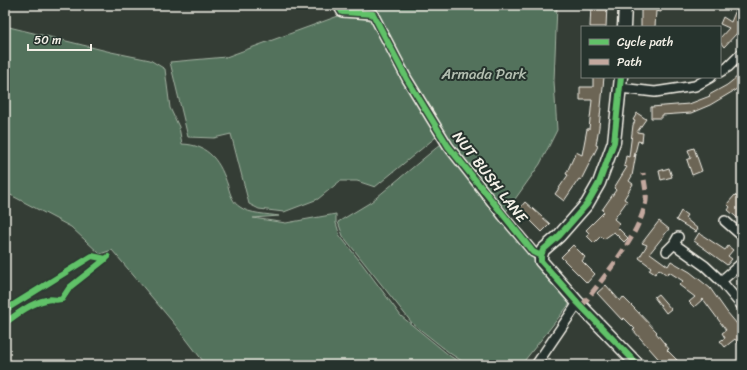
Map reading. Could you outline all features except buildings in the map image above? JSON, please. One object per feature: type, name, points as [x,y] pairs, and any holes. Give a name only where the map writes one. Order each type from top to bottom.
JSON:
[{"type":"street","name":"NUT BUSH LANE","points":[[338,5],[342,12],[373,14],[407,79],[448,146],[533,252],[541,256],[541,261],[578,303],[638,365]]},
{"type":"street","points":[[624,26],[625,5]]},
{"type":"street","points":[[721,71],[728,67],[742,53]]},
{"type":"street","points":[[541,256],[543,250],[559,236],[587,204],[599,183],[614,142],[620,82],[655,92],[695,86],[709,78]]},
{"type":"street","points":[[725,220],[742,236]]},
{"type":"street","points":[[667,251],[676,241],[721,281],[742,306]]},
{"type":"street","points":[[721,281],[742,263]]},
{"type":"street","points":[[536,365],[578,303]]},
{"type":"green space","name":"Armada Park","points":[[338,5],[557,5],[554,81],[557,130],[540,164],[503,216],[448,146],[373,15],[342,12]]},
{"type":"green space","points":[[341,15],[371,20],[436,137],[375,187],[357,181],[340,181],[318,199],[284,212],[259,209],[249,204],[231,134],[214,138],[188,137],[170,62],[226,57]]},
{"type":"green space","points":[[5,26],[150,60],[165,69],[170,108],[179,127],[182,144],[200,148],[207,151],[212,156],[225,177],[235,203],[244,209],[253,212],[279,216],[253,218],[286,223],[336,214],[336,223],[340,236],[401,316],[450,356],[464,365],[206,365],[177,327],[112,250],[100,254],[71,227],[5,192]]},
{"type":"green space","points":[[441,144],[493,212],[571,302],[521,365],[468,365],[451,354],[412,323],[343,236],[338,222],[371,202]]},
{"type":"marked path","points":[[582,306],[620,256],[642,215],[646,201],[643,173]]},
{"type":"cycle path","points":[[338,5],[342,12],[373,14],[407,79],[448,146],[533,252],[541,256],[541,261],[578,303],[638,365]]},
{"type":"cycle path","points":[[541,256],[543,250],[559,236],[587,204],[599,183],[614,142],[621,78]]},
{"type":"cycle path","points":[[5,310],[92,256],[106,259]]},
{"type":"cycle path","points":[[5,323],[24,309],[40,301],[48,299],[62,299],[70,287],[108,257]]}]
